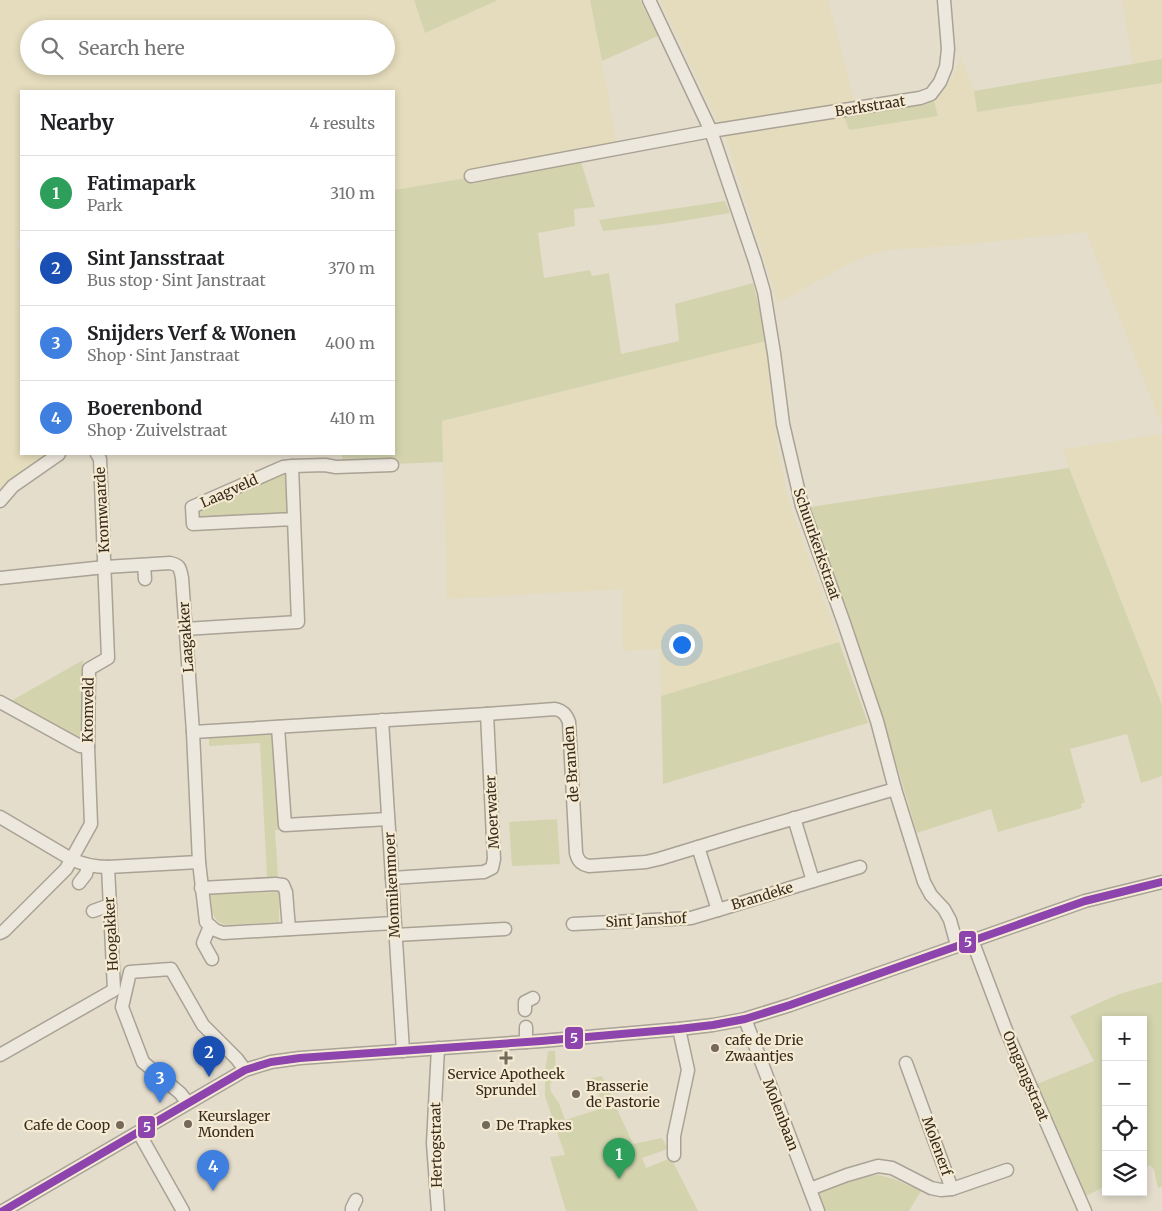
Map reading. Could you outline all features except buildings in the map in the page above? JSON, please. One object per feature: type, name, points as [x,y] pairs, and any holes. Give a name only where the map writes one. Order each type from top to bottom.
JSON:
[{"type":"street","name":"Schuurkerkstraat","points":[[649,0],[711,131],[755,261],[764,292],[783,424],[802,506],[874,712],[895,789],[924,882],[931,895],[944,909],[950,920],[957,945]]},
{"type":"street","name":"Berkstraat","points":[[711,131],[920,98],[931,94],[940,82],[946,67],[948,49],[944,0]]},
{"type":"street","points":[[471,176],[711,131]]},
{"type":"street","points":[[0,501],[13,486],[59,455]]},
{"type":"street","name":"Kromwaarde","points":[[98,455],[100,460],[105,567]]},
{"type":"street","name":"Laagveld","points":[[293,519],[193,524],[192,507],[283,467],[392,465]]},
{"type":"street","points":[[185,628],[298,622],[292,466]]},
{"type":"street","name":"Laagakker","points":[[0,578],[105,567],[170,563],[176,564],[180,568],[193,732],[199,862],[204,916],[210,926]]},
{"type":"street","points":[[144,565],[145,579]]},
{"type":"street","name":"Kromveld","points":[[0,933],[66,870],[91,824],[88,748],[89,669],[108,658],[105,567]]},
{"type":"street","points":[[0,702],[80,746],[88,748]]},
{"type":"street","name":"de Branden","points":[[193,732],[561,710],[569,724],[577,859],[582,864],[588,866],[646,862],[659,859],[895,789]]},
{"type":"street","name":"Moerwater","points":[[392,878],[484,872],[492,868],[494,859],[487,714]]},
{"type":"street","name":"Monnikenmoer","points":[[382,720],[403,1051]]},
{"type":"street","points":[[278,727],[285,824],[388,818]]},
{"type":"street","points":[[0,817],[71,859],[88,866],[108,867],[199,862]]},
{"type":"street","points":[[794,818],[812,881]]},
{"type":"street","name":"Brandeke","points":[[698,847],[718,910],[860,866]]},
{"type":"street","points":[[79,883],[86,874],[88,866]]},
{"type":"street","name":"Hoogakker","points":[[0,1055],[114,990],[108,867]]},
{"type":"street","points":[[4,1211],[245,1070],[270,1062],[300,1058],[355,1060],[403,1051],[679,1029],[745,1019],[790,1005],[1085,901],[1162,882]]},
{"type":"street","points":[[202,888],[283,885],[286,892],[289,928]]},
{"type":"street","points":[[93,910],[110,905]]},
{"type":"street","name":"Sint Janshof","points":[[573,924],[690,918],[718,910]]},
{"type":"street","points":[[212,959],[202,943],[210,926],[223,933],[289,928],[505,929]]},
{"type":"street","name":"Omgangstraat","points":[[972,940],[1006,1030],[1085,1211]]},
{"type":"street","points":[[188,1103],[180,1093],[143,1062],[122,1007],[130,972],[171,969],[202,1025],[238,1059],[245,1070]]},
{"type":"street","points":[[525,1010],[525,1002],[533,998]]},
{"type":"street","name":"Molenbaan","points":[[745,1019],[818,1211]]},
{"type":"street","points":[[526,1026],[526,1042]]},
{"type":"street","points":[[674,1155],[674,1136],[688,1070],[679,1029]]},
{"type":"street","name":"Hertogstraat","points":[[438,1048],[433,1143],[438,1211]]},
{"type":"street","name":"Molenerf","points":[[906,1063],[952,1189]]},
{"type":"street","points":[[139,1133],[182,1211]]},
{"type":"street","name":"Molenerf","points":[[810,1189],[878,1166],[892,1168],[931,1188],[941,1190],[952,1189],[1007,1170]]},
{"type":"shaded area","points":[[0,0],[414,0],[425,33],[498,0],[590,0],[619,154],[395,190],[395,90],[20,90],[20,239],[16,241],[20,255],[20,455],[52,455],[0,491]]},
{"type":"shaded area","points":[[660,0],[828,0],[854,102],[718,122]]},
{"type":"shaded area","points":[[1122,0],[1162,0],[1162,59],[1133,64]]},
{"type":"shaded area","points":[[961,56],[974,91],[977,112],[1162,83],[1162,426],[1086,232],[949,246],[886,250],[847,265],[778,303],[725,135],[844,116],[938,116],[933,98],[953,77]]},
{"type":"shaded area","points":[[766,341],[777,442],[788,499],[839,642],[661,696],[660,649],[623,651],[622,589],[447,599],[442,421]]},
{"type":"shaded area","points":[[1162,434],[1162,705],[1069,468],[1064,449]]},
{"type":"green space","points":[[414,0],[498,0],[425,33]]},
{"type":"green space","points":[[590,0],[640,0],[658,36],[602,61]]},
{"type":"green space","points":[[1162,59],[1162,83],[977,112],[974,91]]},
{"type":"green space","points":[[933,98],[938,116],[849,130],[844,116],[900,107]]},
{"type":"green space","points":[[580,159],[595,207],[574,209],[575,226],[538,233],[544,278],[590,270],[592,276],[609,273],[621,354],[679,341],[675,304],[753,283],[766,341],[442,421],[443,462],[342,466],[342,455],[395,455],[395,190]]},
{"type":"green space","points":[[725,201],[730,213],[664,224],[603,231],[599,220]]},
{"type":"green space","points":[[1069,468],[1162,705],[1162,776],[1141,783],[1127,734],[1070,749],[1085,802],[1081,804],[1082,808],[998,832],[991,809],[917,833],[870,676],[810,507]]},
{"type":"green space","points":[[287,473],[288,514],[200,520],[198,511]]},
{"type":"green space","points":[[839,642],[868,723],[663,784],[661,696]]},
{"type":"green space","points":[[83,660],[83,741],[11,701]]},
{"type":"green space","points":[[274,732],[279,830],[275,830],[278,877],[267,877],[260,743],[209,746],[209,735]]},
{"type":"green space","points":[[557,819],[560,864],[512,866],[509,822]]},
{"type":"green space","points":[[279,892],[279,922],[227,925],[217,920],[213,913],[211,894]]},
{"type":"green space","points":[[1162,982],[1162,1186],[1158,1188],[1154,1170],[1150,1165],[1147,1166],[1147,1016],[1102,1016],[1102,1188],[1084,1197],[1032,1086],[1094,1061],[1070,1016],[1119,994]]},
{"type":"green space","points":[[548,1051],[555,1051],[556,1073],[561,1073],[561,1077],[550,1083],[551,1092],[559,1103],[565,1120],[603,1108],[598,1091],[590,1093],[587,1079],[602,1076],[633,1144],[662,1138],[668,1149],[642,1158],[646,1168],[671,1158],[698,1211],[566,1211],[550,1157],[565,1155],[545,1096],[545,1071]]},
{"type":"green space","points":[[879,1175],[894,1179],[921,1191],[909,1211],[825,1211],[818,1192],[868,1176]]},
{"type":"transit line","name":"5","points":[[3,1211],[245,1070],[271,1062],[300,1058],[679,1029],[745,1019],[790,1005],[1085,901],[1162,882]]},
{"type":"place","name":"cafe de Drie Zwaantjes","points":[[715,1048]]},
{"type":"place","name":"Service Apotheek Sprundel","points":[[506,1058]]},
{"type":"place","name":"Sint Jansstraat","points":[[209,1077]]},
{"type":"place","name":"Brasserie de Pastorie","points":[[576,1094]]},
{"type":"place","name":"Snijders Verf & Wonen","points":[[160,1103]]},
{"type":"place","name":"Keurslager Monden","points":[[188,1124]]},
{"type":"place","name":"Cafe de Coop","points":[[120,1125]]},
{"type":"place","name":"De Trapkes","points":[[486,1125]]},
{"type":"place","name":"Fatimapark","points":[[619,1179]]},
{"type":"place","name":"Boerenbond","points":[[213,1191]]}]
